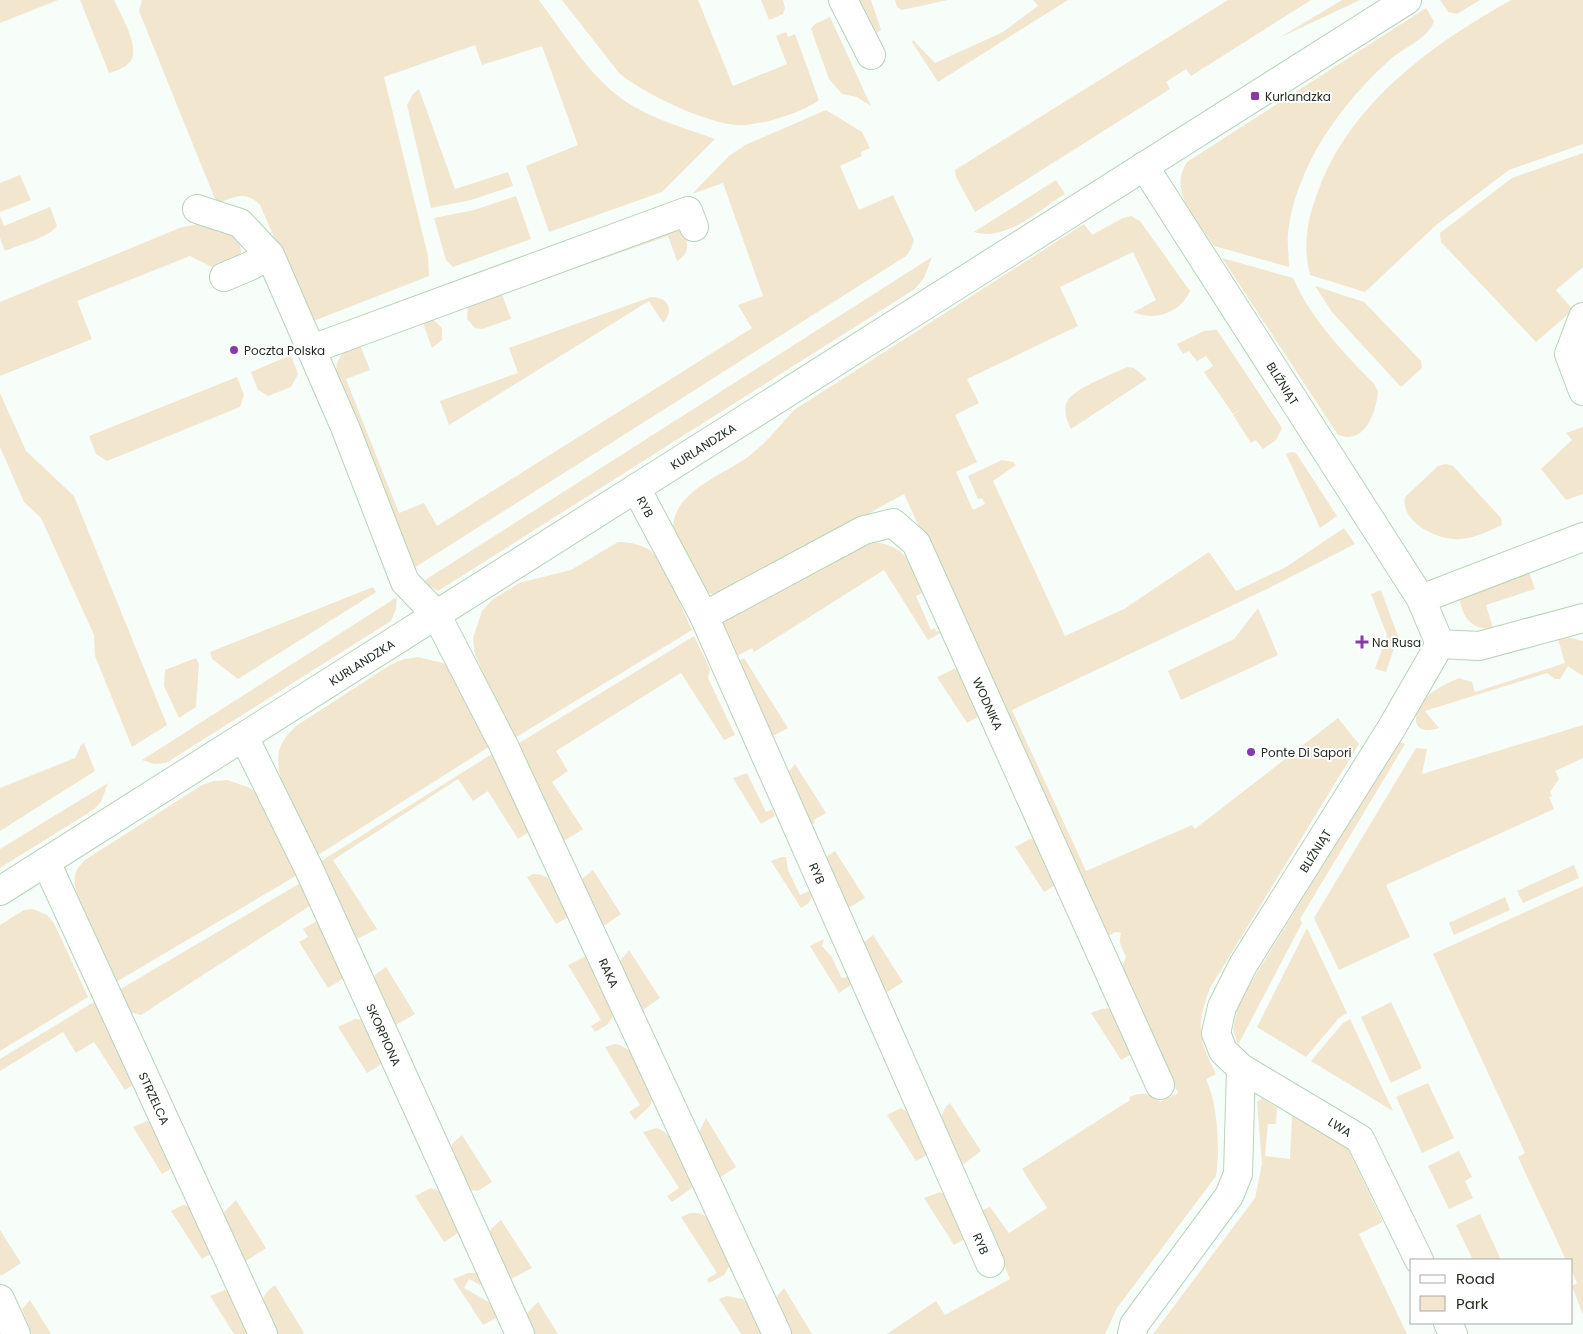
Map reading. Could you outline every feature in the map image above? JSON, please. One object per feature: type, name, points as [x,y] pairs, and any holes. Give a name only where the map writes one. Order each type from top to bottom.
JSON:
[{"type":"street","points":[[843,0],[871,55]]},
{"type":"street","name":"KURLANDZKA","points":[[0,891],[1407,0]]},
{"type":"street","name":"BLIŹNIĄT","points":[[1144,166],[1421,598],[1440,644],[1391,729],[1243,965],[1222,1007],[1216,1033],[1223,1051],[1236,1064]]},
{"type":"street","name":"RAKA","points":[[197,209],[240,223],[270,255],[312,349],[406,582],[436,614],[504,746],[777,1334]]},
{"type":"street","points":[[312,349],[688,211],[694,227]]},
{"type":"street","points":[[224,277],[270,255]]},
{"type":"street","points":[[1583,317],[1569,354],[1583,391]]},
{"type":"street","name":"RYB","points":[[636,488],[704,616],[990,1263]]},
{"type":"street","name":"WODNIKA","points":[[704,616],[864,530],[893,523],[916,543],[1160,1085]]},
{"type":"street","points":[[1421,598],[1583,537]]},
{"type":"street","points":[[1440,644],[1479,646],[1583,618]]},
{"type":"street","name":"SKORPIONA","points":[[244,737],[309,869],[520,1334]]},
{"type":"street","name":"STRZELCA","points":[[46,862],[263,1334]]},
{"type":"street","points":[[1132,1334],[1134,1325],[1229,1196],[1238,1174],[1236,1064]]},
{"type":"street","name":"LWA","points":[[1236,1064],[1360,1139],[1419,1259]]},
{"type":"street","points":[[0,1299],[16,1334]]},
{"type":"green space","points":[[0,0],[58,0],[0,23]]},
{"type":"green space","points":[[80,0],[114,0],[132,40],[133,56],[126,66],[109,73]]},
{"type":"green space","points":[[142,0],[539,0],[585,63],[617,95],[651,115],[715,139],[662,192],[549,232],[526,166],[578,145],[542,46],[482,65],[475,45],[384,77],[428,256],[429,276],[311,322],[260,205],[255,200],[244,196],[234,197],[217,204],[139,11]]},
{"type":"green space","points":[[562,0],[698,0],[733,86],[787,64],[776,36],[786,32],[788,37],[795,34],[819,100],[802,110],[755,124],[736,125],[723,123],[692,113],[658,98],[619,73]]},
{"type":"green space","points":[[761,0],[783,0],[785,8],[783,14],[769,20]]},
{"type":"green space","points":[[858,0],[871,0],[881,30],[874,35]]},
{"type":"green space","points":[[895,0],[948,0],[902,10],[897,7]]},
{"type":"green space","points":[[1033,0],[1068,0],[938,82],[912,42],[913,40],[935,63],[1003,32],[1038,6]]},
{"type":"green space","points":[[1228,0],[1311,0],[1191,76],[1186,69],[1166,82],[1170,89],[975,212],[956,177],[955,170]]},
{"type":"green space","points":[[1342,0],[1360,0],[1279,38]]},
{"type":"green space","points":[[1440,0],[1480,0],[1457,14],[1448,12]]},
{"type":"green space","points":[[1511,0],[1583,0],[1583,144],[1509,170],[1435,226],[1365,292],[1310,275],[1306,241],[1312,208],[1335,155],[1353,127],[1399,77],[1425,56],[1482,17]]},
{"type":"green space","points":[[1426,8],[1434,21],[1431,27],[1422,37],[1392,58],[1356,94],[1324,136],[1311,159],[1293,208],[1288,233],[1289,267],[1214,246],[1193,216],[1183,195],[1182,173],[1187,162]]},
{"type":"green space","points":[[830,17],[871,106],[857,97],[842,94],[829,79],[811,29],[815,24]]},
{"type":"green space","points":[[419,89],[455,189],[508,172],[513,186],[471,200],[431,208],[407,105],[413,94]]},
{"type":"green space","points":[[826,110],[862,132],[870,148],[861,152],[862,156],[840,166],[859,210],[893,195],[914,240],[906,256],[414,568],[336,371],[337,363],[344,350],[431,317],[442,328],[442,340],[432,348],[423,323],[360,345],[370,370],[346,379],[399,513],[424,503],[437,526],[752,328],[738,305],[763,296],[723,183],[692,194],[729,156],[745,145]]},
{"type":"green space","points":[[1583,153],[1583,267],[1556,290],[1573,310],[1536,342],[1441,242],[1440,233],[1512,178]]},
{"type":"green space","points":[[20,175],[31,200],[0,212],[0,183]]},
{"type":"green space","points":[[1056,180],[1065,194],[1022,223],[998,233],[974,232]]},
{"type":"green space","points":[[516,196],[531,239],[453,267],[446,260],[434,218],[474,210]]},
{"type":"green space","points":[[50,207],[57,226],[53,230],[41,237],[5,251],[0,238],[0,216],[4,226]]},
{"type":"green space","points":[[1131,216],[1140,221],[1190,291],[1180,305],[1166,313],[1150,316],[1134,312],[1156,300],[1133,252],[1060,287],[1078,326],[967,379],[979,403],[955,415],[977,462],[956,472],[973,510],[985,504],[982,498],[978,499],[968,476],[1002,460],[1013,462],[1016,465],[993,481],[1065,636],[1124,609],[1209,552],[1236,591],[1286,567],[1344,528],[1355,544],[1267,589],[1012,710],[1086,871],[1192,825],[1195,829],[1338,718],[1359,744],[1210,988],[1202,1012],[1201,1032],[1202,1041],[1216,1074],[1206,1079],[1213,1101],[1217,1127],[1218,1153],[1216,1176],[1117,1308],[1105,1334],[887,1334],[936,1301],[945,1315],[1010,1279],[980,1211],[990,1207],[1009,1233],[1047,1208],[1022,1169],[1130,1100],[1129,1097],[1146,1094],[1153,1096],[1160,1102],[1178,1093],[1122,967],[1126,957],[1120,943],[1121,933],[1115,932],[1108,936],[904,494],[725,593],[712,594],[702,591],[674,533],[673,528],[676,514],[692,492],[754,452],[794,410],[1084,224],[1092,235],[1123,218]]},
{"type":"green space","points":[[200,224],[221,229],[234,237],[239,242],[240,256],[214,268],[190,256],[77,301],[92,339],[0,376],[0,302],[182,227]]},
{"type":"green space","points":[[678,229],[687,241],[687,250],[682,258],[677,261],[668,236],[502,294],[511,319],[482,329],[475,328],[467,319],[468,305]]},
{"type":"green space","points":[[932,257],[924,278],[915,289],[438,591],[422,582]]},
{"type":"green space","points":[[1222,258],[1293,278],[1319,322],[1374,384],[1378,391],[1372,417],[1362,431],[1347,437],[1338,435]]},
{"type":"green space","points":[[1315,286],[1364,302],[1421,361],[1422,368],[1401,387],[1332,312]]},
{"type":"green space","points":[[651,297],[662,299],[668,305],[669,313],[663,323],[649,301],[449,425],[440,401],[518,373],[509,348]]},
{"type":"green space","points":[[1217,330],[1282,428],[1276,440],[1263,449],[1256,440],[1251,443],[1233,415],[1242,408],[1233,414],[1204,372],[1213,366],[1206,356],[1197,361],[1189,351],[1183,354],[1177,344],[1204,331]]},
{"type":"green space","points":[[291,355],[298,374],[291,387],[268,396],[258,390],[251,372]]},
{"type":"green space","points":[[1127,367],[1134,368],[1147,379],[1071,429],[1065,412],[1070,397],[1084,387]]},
{"type":"green space","points":[[237,377],[244,395],[240,407],[107,461],[96,454],[89,436]]},
{"type":"green space","points":[[0,393],[26,451],[74,496],[167,725],[132,747],[95,656],[94,635],[41,518],[24,502],[0,447]]},
{"type":"green space","points":[[1583,427],[1583,494],[1566,500],[1541,469],[1572,440],[1566,433]]},
{"type":"green space","points":[[1296,453],[1337,516],[1320,528],[1286,454]]},
{"type":"green space","points":[[1446,464],[1453,466],[1501,518],[1502,525],[1482,534],[1452,539],[1432,533],[1415,522],[1405,506],[1405,497],[1438,466]]},
{"type":"green space","points":[[618,542],[631,543],[651,551],[668,576],[692,630],[513,739],[475,655],[473,638],[482,611],[492,600],[519,583],[571,570]]},
{"type":"green space","points":[[865,542],[888,545],[897,549],[910,562],[926,591],[916,596],[931,630],[935,628],[936,631],[942,632],[928,640],[884,570],[754,652],[752,648],[737,656],[723,631],[722,626],[725,619]]},
{"type":"green space","points":[[1528,569],[1535,589],[1486,605],[1493,628],[1480,628],[1470,622],[1464,613],[1460,601],[1463,595]]},
{"type":"green space","points":[[373,587],[376,592],[238,679],[212,659],[210,652]]},
{"type":"green space","points":[[1381,590],[1398,636],[1386,672],[1375,669],[1387,635],[1371,594]]},
{"type":"green space","points":[[397,597],[396,609],[391,621],[166,763],[154,764],[142,760]]},
{"type":"green space","points":[[1258,608],[1278,655],[1181,700],[1168,671],[1234,639]]},
{"type":"green space","points":[[694,636],[710,669],[708,678],[735,735],[724,740],[681,673],[556,751],[568,771],[552,782],[583,829],[561,843],[516,745]]},
{"type":"green space","points":[[1567,637],[1583,641],[1583,676],[1568,666],[1560,679],[1555,679],[1547,673],[1425,711],[1439,728],[1423,730],[1416,723],[1417,711],[1426,698],[1437,689],[1459,678],[1472,682],[1475,692],[1565,663],[1558,639]]},
{"type":"green space","points":[[418,657],[443,663],[453,671],[492,745],[315,857],[284,791],[278,763],[282,743],[296,726],[390,665],[404,659]]},
{"type":"green space","points":[[196,658],[199,664],[196,707],[179,718],[164,686],[165,670]]},
{"type":"green space","points":[[744,658],[788,728],[769,738],[731,666]]},
{"type":"green space","points":[[954,669],[960,670],[983,714],[967,723],[937,677]]},
{"type":"green space","points":[[1583,725],[1583,758],[1555,771],[1559,779],[1550,792],[1552,796],[1549,797],[1554,809],[1386,885],[1410,937],[1339,970],[1314,918],[1416,748],[1427,749],[1422,774]]},
{"type":"green space","points":[[1399,742],[1405,744],[1300,919],[1302,923],[1238,1045],[1233,1029],[1239,1002]]},
{"type":"green space","points":[[84,743],[95,771],[0,831],[0,788],[75,758],[81,745]]},
{"type":"green space","points":[[495,752],[531,831],[518,839],[488,791],[473,801],[458,779],[333,860],[377,929],[353,941],[318,863]]},
{"type":"green space","points":[[795,764],[826,813],[814,820],[815,823],[804,827],[785,776]]},
{"type":"green space","points":[[747,773],[766,812],[772,809],[775,816],[761,824],[733,778]]},
{"type":"green space","points":[[228,780],[250,788],[260,796],[299,874],[116,982],[83,914],[75,886],[77,869],[85,860],[202,785],[214,781]]},
{"type":"green space","points":[[108,783],[101,802],[93,810],[0,868],[0,849]]},
{"type":"green space","points":[[1030,839],[1035,839],[1058,884],[1044,892],[1015,847]]},
{"type":"green space","points":[[835,851],[865,898],[843,911],[839,901],[843,894],[826,857]]},
{"type":"green space","points":[[786,857],[788,870],[800,895],[809,891],[812,896],[809,903],[801,908],[771,861]]},
{"type":"green space","points":[[1574,865],[1579,878],[1523,903],[1517,891]]},
{"type":"green space","points":[[593,870],[621,914],[601,928],[582,884],[583,878]]},
{"type":"green space","points":[[533,874],[547,877],[552,882],[570,916],[556,924],[527,877]]},
{"type":"green space","points":[[302,882],[313,904],[141,1015],[129,1012],[119,990]]},
{"type":"green space","points":[[1583,886],[1583,1315],[1573,1289],[1573,1285],[1577,1283],[1573,1274],[1573,1259],[1566,1259],[1518,1157],[1525,1153],[1433,954]]},
{"type":"green space","points":[[1505,897],[1510,910],[1454,935],[1449,923]]},
{"type":"green space","points":[[33,909],[47,915],[54,923],[88,997],[0,1051],[0,925],[24,910]]},
{"type":"green space","points":[[320,919],[346,977],[328,988],[299,942],[308,937],[303,929]]},
{"type":"green space","points":[[1307,928],[1347,1013],[1339,1018],[1306,1057],[1257,1027]]},
{"type":"green space","points":[[873,935],[903,982],[881,996],[863,943]]},
{"type":"green space","points":[[824,939],[822,946],[831,956],[842,978],[849,976],[852,984],[839,993],[810,946]]},
{"type":"green space","points":[[629,950],[660,998],[639,1013],[619,968],[620,961]]},
{"type":"green space","points":[[586,956],[590,959],[614,1015],[608,1024],[595,1032],[591,1026],[601,1020],[568,965]]},
{"type":"green space","points":[[386,967],[415,1014],[394,1026],[374,980],[375,975]]},
{"type":"green space","points":[[99,999],[137,1082],[125,1090],[94,1042],[76,1053],[63,1032],[0,1071],[0,1059]]},
{"type":"green space","points":[[1391,1002],[1422,1068],[1391,1083],[1361,1017]]},
{"type":"green space","points":[[1111,1008],[1135,1052],[1121,1060],[1091,1013]]},
{"type":"green space","points":[[355,1019],[363,1020],[385,1062],[367,1073],[338,1027]]},
{"type":"green space","points":[[1350,1019],[1393,1111],[1311,1061],[1343,1023]]},
{"type":"green space","points":[[615,1044],[623,1046],[635,1057],[653,1098],[650,1106],[635,1120],[629,1112],[640,1105],[605,1047]]},
{"type":"green space","points":[[1428,1083],[1454,1138],[1422,1153],[1396,1097]]},
{"type":"green space","points":[[1262,1098],[1277,1108],[1276,1124],[1268,1124],[1265,1156],[1290,1159],[1292,1116],[1347,1147],[1383,1222],[1359,1234],[1407,1334],[1153,1334],[1255,1198],[1262,1164],[1257,1102]]},
{"type":"green space","points":[[950,1103],[981,1151],[960,1167],[944,1134],[942,1125],[944,1109]]},
{"type":"green space","points":[[901,1108],[912,1115],[929,1154],[916,1161],[887,1115]]},
{"type":"green space","points":[[706,1118],[736,1167],[716,1180],[696,1138]]},
{"type":"green space","points":[[147,1121],[155,1123],[176,1166],[162,1174],[133,1127]]},
{"type":"green space","points":[[657,1128],[664,1131],[674,1143],[691,1181],[692,1188],[672,1202],[667,1196],[679,1188],[643,1132]]},
{"type":"green space","points":[[462,1135],[492,1182],[478,1191],[465,1189],[451,1148],[453,1143]]},
{"type":"green space","points":[[1459,1151],[1472,1177],[1465,1181],[1473,1198],[1449,1209],[1428,1166]]},
{"type":"green space","points":[[431,1188],[437,1190],[446,1199],[461,1231],[444,1242],[415,1196]]},
{"type":"green space","points":[[940,1192],[947,1196],[967,1238],[954,1245],[924,1198]]},
{"type":"green space","points":[[236,1200],[266,1248],[243,1263],[224,1219],[224,1212]]},
{"type":"green space","points":[[183,1205],[191,1206],[215,1251],[202,1259],[171,1211]]},
{"type":"green space","points":[[690,1213],[706,1216],[730,1265],[724,1275],[709,1283],[707,1279],[717,1273],[681,1217]]},
{"type":"green space","points":[[1480,1214],[1501,1259],[1473,1259],[1456,1225]]},
{"type":"green space","points":[[501,1220],[532,1268],[507,1281],[488,1236],[491,1229]]},
{"type":"green space","points":[[0,1230],[21,1263],[1,1276],[0,1274]]},
{"type":"green space","points":[[468,1273],[476,1273],[488,1289],[469,1279],[464,1288],[494,1305],[500,1316],[483,1325],[453,1279]]},
{"type":"green space","points":[[275,1285],[304,1333],[276,1334],[266,1314],[263,1302],[268,1291]]},
{"type":"green space","points":[[784,1288],[812,1334],[786,1334],[773,1301]]},
{"type":"green space","points":[[225,1290],[231,1294],[253,1334],[234,1334],[210,1296]]},
{"type":"green space","points":[[727,1296],[743,1299],[749,1305],[762,1334],[741,1334],[719,1299]]},
{"type":"green space","points":[[30,1300],[51,1334],[32,1334],[22,1309]]},
{"type":"green space","points":[[538,1302],[558,1334],[531,1334],[523,1317]]},
{"type":"place","name":"Kurlandzka","points":[[1255,96]]},
{"type":"place","name":"Poczta Polska","points":[[234,350]]},
{"type":"place","name":"Na Rusa","points":[[1362,642]]},
{"type":"place","name":"Ponte Di Sapori","points":[[1251,752]]}]
